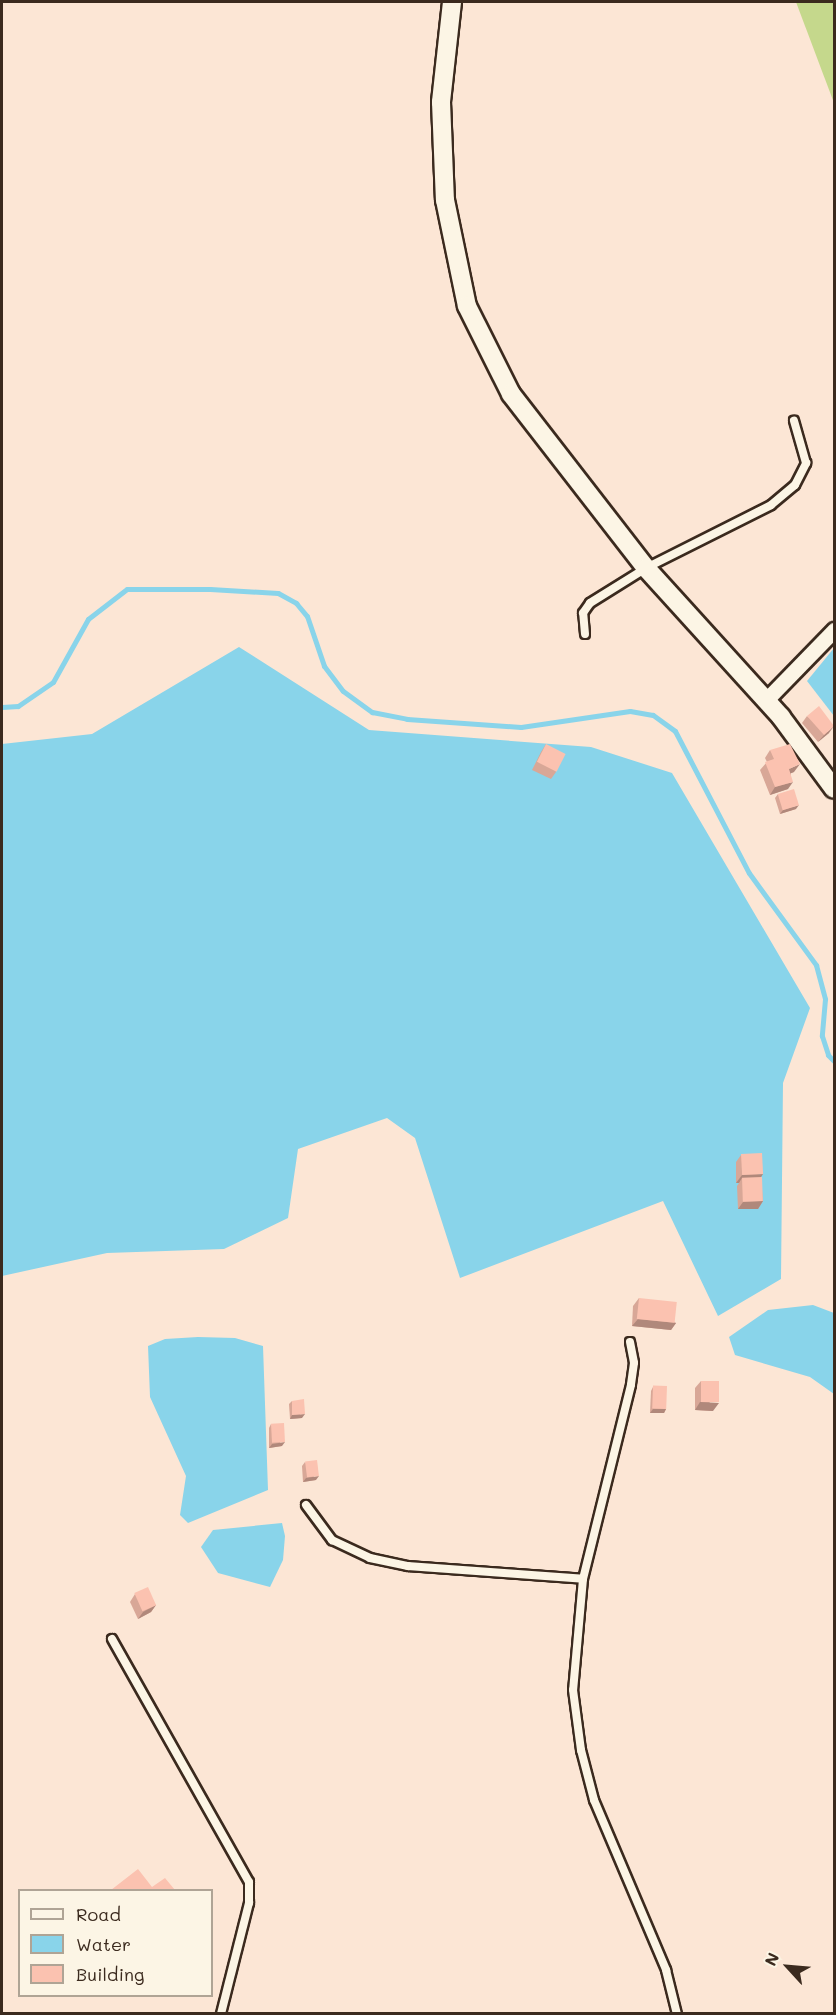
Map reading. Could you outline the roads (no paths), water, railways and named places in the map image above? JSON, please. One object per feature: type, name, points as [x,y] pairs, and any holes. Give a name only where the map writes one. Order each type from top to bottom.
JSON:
[{"type":"street","points":[[452,2],[441,102],[445,200],[467,306],[511,394],[646,568],[766,700],[834,789]]},
{"type":"street","points":[[766,700],[834,630]]},
{"type":"lane","points":[[585,634],[583,613],[590,603],[646,568],[771,505],[795,485],[806,463],[794,421]]},
{"type":"lane","points":[[630,1342],[634,1363],[631,1385],[583,1579],[573,1690],[580,1750],[594,1800],[666,1970],[677,2013]]},
{"type":"lane","points":[[306,1505],[332,1540],[370,1558],[408,1566],[583,1579]]},
{"type":"lane","points":[[112,1640],[249,1882],[249,1903],[221,2013]]},
{"type":"water","points":[[239,647],[369,730],[591,747],[672,773],[810,1008],[783,1083],[781,1279],[718,1316],[663,1201],[460,1278],[415,1138],[387,1118],[298,1149],[288,1218],[224,1249],[107,1253],[2,1276],[2,744],[92,734]]},
{"type":"water","points":[[834,648],[834,716],[807,681]]},
{"type":"water","points":[[813,1305],[834,1313],[834,1394],[810,1377],[735,1355],[729,1337],[768,1310]]},
{"type":"water","points":[[235,1338],[263,1346],[268,1490],[188,1523],[180,1515],[186,1476],[150,1397],[148,1346],[165,1339]]},
{"type":"water","points":[[282,1523],[285,1536],[283,1560],[270,1587],[218,1573],[201,1547],[213,1530]]},
{"type":"waterway","points":[[2,707],[18,706],[53,682],[88,619],[127,589],[210,589],[278,593],[296,603],[307,616],[324,666],[343,691],[372,712],[407,719],[521,727],[630,711],[653,715],[675,731],[749,873],[816,965],[825,999],[822,1036],[828,1055],[834,1061]]}]
